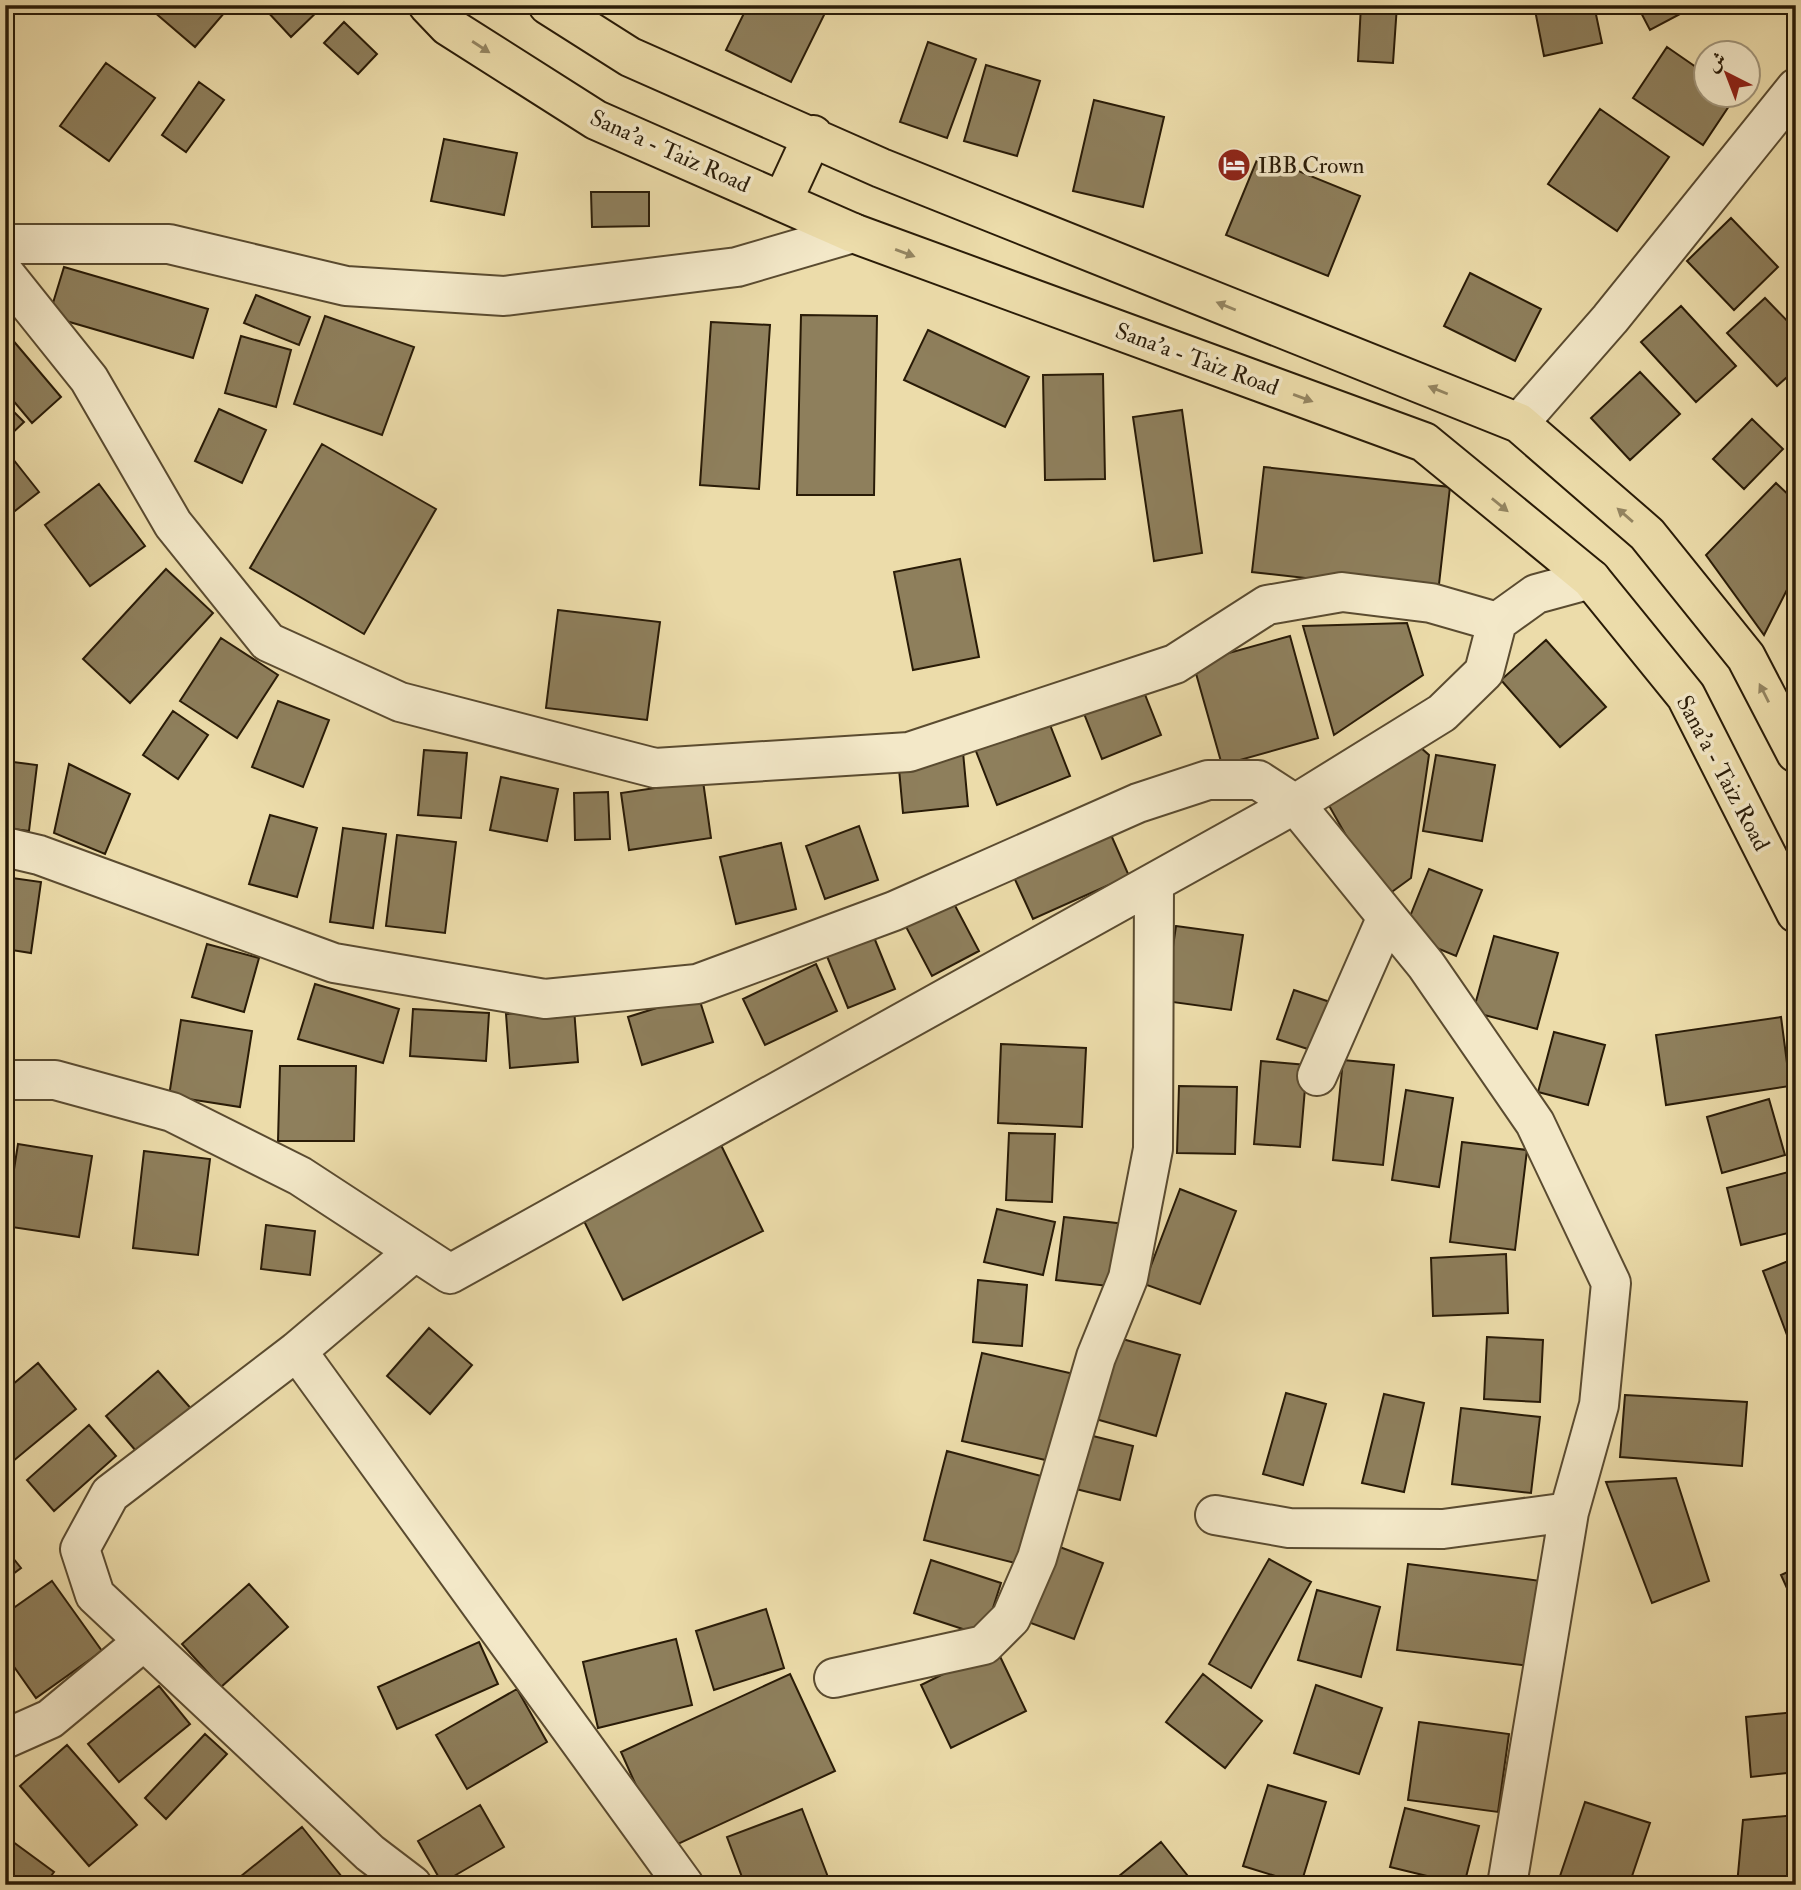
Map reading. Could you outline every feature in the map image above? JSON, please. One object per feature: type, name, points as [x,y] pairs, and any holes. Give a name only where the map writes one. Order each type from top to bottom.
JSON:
[{"type":"highway","name":"Sana'a - Taiz Road","points":[[428,5],[448,26],[596,120],[853,233],[1424,442],[1591,579],[1686,696],[1796,913]]},
{"type":"highway","points":[[548,5],[629,57],[813,135],[881,168],[1519,423],[1647,534],[1746,657],[1796,753]]},
{"type":"highway","points":[[783,200],[813,135]]},
{"type":"street","points":[[1519,423],[1619,308],[1796,88]]},
{"type":"street","points":[[5,244],[169,244],[346,286],[504,296],[737,267],[853,233]]},
{"type":"street","points":[[5,274],[89,379],[173,524],[268,642],[400,702],[655,768],[909,752],[1175,664],[1266,605],[1342,592],[1431,603],[1497,622]]},
{"type":"street","points":[[5,1080],[55,1080],[172,1112],[300,1176],[450,1274],[1295,804],[1442,713],[1484,672],[1497,622],[1536,594],[1591,579]]},
{"type":"street","points":[[5,847],[39,855],[334,963],[545,999],[697,984],[894,911],[1138,803],[1208,780],[1258,780],[1295,804],[1426,965],[1535,1123],[1611,1283],[1599,1405],[1569,1513],[1507,1885]]},
{"type":"street","points":[[834,1678],[984,1645],[1011,1618],[1037,1558],[1096,1357],[1128,1278],[1153,1149],[1154,883]]},
{"type":"street","points":[[1317,1076],[1386,919]]},
{"type":"street","points":[[412,1885],[370,1853],[95,1595],[80,1549],[110,1493],[297,1352],[414,1252]]},
{"type":"street","points":[[297,1352],[684,1885]]},
{"type":"street","points":[[1214,1515],[1289,1528],[1443,1529],[1569,1513]]},
{"type":"street","points":[[5,1739],[50,1719],[144,1641]]},
{"type":"building","points":[[146,5],[231,5],[195,47]]},
{"type":"building","points":[[272,5],[324,5],[291,37],[266,10]]},
{"type":"building","points":[[748,5],[820,5],[827,9],[791,82],[726,50]]},
{"type":"building","points":[[1361,5],[1397,5],[1393,63],[1358,61]]},
{"type":"building","points":[[1534,5],[1594,5],[1602,43],[1544,56]]},
{"type":"building","points":[[1637,5],[1697,5],[1650,30]]},
{"type":"building","points":[[344,22],[377,54],[358,74],[324,43]]},
{"type":"building","points":[[928,42],[976,59],[947,138],[900,122]]},
{"type":"building","points":[[1667,47],[1692,64],[1692,108],[1728,108],[1703,145],[1633,98]]},
{"type":"building","points":[[106,63],[155,98],[109,161],[60,126]]},
{"type":"building","points":[[986,65],[1040,81],[1017,156],[964,141]]},
{"type":"building","points":[[199,82],[224,100],[186,152],[162,135]]},
{"type":"building","points":[[1094,100],[1164,117],[1143,207],[1073,191]]},
{"type":"building","points":[[1600,109],[1669,157],[1617,231],[1548,184]]},
{"type":"building","points":[[444,139],[517,153],[504,215],[431,201]]},
{"type":"building","points":[[1259,155],[1360,196],[1328,276],[1226,235]]},
{"type":"building","points":[[591,192],[649,192],[649,226],[592,227]]},
{"type":"building","points":[[1731,218],[1778,267],[1734,310],[1687,261]]},
{"type":"building","points":[[64,267],[208,309],[193,358],[49,316]]},
{"type":"building","points":[[1470,273],[1541,309],[1515,361],[1444,326]]},
{"type":"building","points":[[256,295],[310,317],[299,345],[244,323]]},
{"type":"building","points":[[1765,298],[1796,330],[1796,369],[1777,386],[1727,333]]},
{"type":"building","points":[[1681,306],[1736,366],[1696,402],[1641,342]]},
{"type":"building","points":[[801,315],[877,316],[874,495],[797,495]]},
{"type":"building","points":[[325,316],[414,347],[382,435],[294,404]]},
{"type":"building","points":[[711,322],[770,325],[759,489],[700,485]]},
{"type":"building","points":[[928,330],[1029,377],[1005,427],[904,380]]},
{"type":"building","points":[[5,331],[61,397],[32,423],[5,391]]},
{"type":"building","points":[[241,336],[291,350],[276,407],[225,393]]},
{"type":"building","points":[[1640,372],[1680,414],[1630,460],[1591,418]]},
{"type":"building","points":[[1103,374],[1105,479],[1045,480],[1043,375]]},
{"type":"building","points":[[5,403],[24,422],[5,440]]},
{"type":"building","points":[[219,409],[266,430],[242,483],[195,461]]},
{"type":"building","points":[[1182,410],[1202,553],[1154,561],[1133,417]]},
{"type":"building","points":[[1752,419],[1783,449],[1744,489],[1713,459]]},
{"type":"building","points":[[322,444],[436,509],[364,634],[250,568]]},
{"type":"building","points":[[9,454],[39,492],[6,518],[5,457]]},
{"type":"building","points":[[1264,467],[1450,487],[1438,593],[1252,572]]},
{"type":"building","points":[[1776,483],[1796,502],[1796,572],[1764,635],[1706,555]]},
{"type":"building","points":[[99,484],[145,546],[90,586],[45,525]]},
{"type":"building","points":[[960,559],[979,657],[913,670],[894,572]]},
{"type":"building","points":[[166,569],[213,613],[130,703],[83,659]]},
{"type":"building","points":[[558,610],[660,622],[647,720],[546,708]]},
{"type":"building","points":[[1407,623],[1423,675],[1334,735],[1303,626]]},
{"type":"building","points":[[1290,636],[1318,738],[1222,765],[1193,663]]},
{"type":"building","points":[[221,638],[278,675],[237,738],[180,701]]},
{"type":"building","points":[[1546,640],[1606,707],[1560,747],[1501,680]]},
{"type":"building","points":[[1142,687],[1161,735],[1102,759],[1083,711]]},
{"type":"building","points":[[278,701],[329,720],[303,787],[252,767]]},
{"type":"building","points":[[173,711],[208,735],[178,779],[143,755]]},
{"type":"building","points":[[1045,712],[1070,776],[997,805],[972,741]]},
{"type":"building","points":[[1411,739],[1429,755],[1411,878],[1382,899],[1327,802]]},
{"type":"building","points":[[424,750],[467,753],[461,818],[418,815]]},
{"type":"building","points":[[963,752],[968,806],[903,813],[898,758]]},
{"type":"building","points":[[1436,755],[1495,765],[1482,841],[1423,831]]},
{"type":"building","points":[[5,761],[37,765],[29,831],[5,828]]},
{"type":"building","points":[[69,764],[130,794],[105,854],[54,833]]},
{"type":"building","points":[[501,777],[558,789],[547,841],[490,830]]},
{"type":"building","points":[[703,781],[711,838],[629,850],[621,793]]},
{"type":"building","points":[[608,792],[610,839],[575,840],[574,793]]},
{"type":"building","points":[[270,815],[317,828],[297,897],[249,884]]},
{"type":"building","points":[[859,826],[878,880],[825,899],[806,846]]},
{"type":"building","points":[[343,828],[386,834],[373,928],[330,922]]},
{"type":"building","points":[[1108,828],[1129,876],[1033,919],[1012,873]]},
{"type":"building","points":[[397,835],[456,842],[445,933],[386,926]]},
{"type":"building","points":[[781,843],[796,909],[736,924],[720,857]]},
{"type":"building","points":[[1429,869],[1482,890],[1456,956],[1403,934]]},
{"type":"building","points":[[5,877],[41,882],[31,953],[5,949]]},
{"type":"building","points":[[951,898],[979,951],[932,976],[904,923]]},
{"type":"building","points":[[1176,926],[1243,935],[1231,1010],[1165,1001]]},
{"type":"building","points":[[871,930],[895,989],[848,1008],[824,949]]},
{"type":"building","points":[[1494,936],[1558,953],[1537,1029],[1473,1012]]},
{"type":"building","points":[[207,944],[259,958],[244,1012],[192,997]]},
{"type":"building","points":[[816,964],[837,1011],[765,1045],[743,999]]},
{"type":"building","points":[[315,984],[399,1009],[383,1063],[298,1039]]},
{"type":"building","points":[[1294,990],[1336,1004],[1320,1053],[1277,1039]]},
{"type":"building","points":[[698,995],[713,1042],[642,1065],[628,1017]]},
{"type":"building","points":[[574,1008],[578,1062],[510,1068],[506,1014]]},
{"type":"building","points":[[413,1009],[489,1013],[486,1061],[410,1056]]},
{"type":"building","points":[[1781,1017],[1790,1086],[1666,1105],[1656,1035]]},
{"type":"building","points":[[181,1020],[252,1031],[240,1107],[169,1096]]},
{"type":"building","points":[[1554,1032],[1605,1045],[1588,1105],[1538,1092]]},
{"type":"building","points":[[1001,1044],[1086,1048],[1082,1127],[998,1123]]},
{"type":"building","points":[[1343,1060],[1394,1065],[1383,1165],[1333,1160]]},
{"type":"building","points":[[1261,1061],[1307,1065],[1300,1147],[1254,1144]]},
{"type":"building","points":[[280,1066],[356,1066],[354,1141],[278,1141]]},
{"type":"building","points":[[1179,1086],[1237,1087],[1235,1154],[1177,1153]]},
{"type":"building","points":[[1406,1090],[1453,1098],[1439,1187],[1392,1180]]},
{"type":"building","points":[[1769,1099],[1785,1155],[1722,1173],[1707,1117]]},
{"type":"building","points":[[1009,1133],[1055,1134],[1052,1202],[1006,1200]]},
{"type":"building","points":[[1462,1142],[1527,1150],[1515,1250],[1450,1242]]},
{"type":"building","points":[[720,1143],[763,1231],[623,1300],[580,1213]]},
{"type":"building","points":[[18,1144],[92,1156],[79,1237],[5,1226]]},
{"type":"building","points":[[144,1151],[210,1159],[198,1255],[133,1248]]},
{"type":"building","points":[[1796,1170],[1796,1231],[1741,1245],[1727,1188]]},
{"type":"building","points":[[1180,1189],[1236,1211],[1200,1304],[1144,1284]]},
{"type":"building","points":[[997,1209],[1055,1222],[1043,1275],[984,1262]]},
{"type":"building","points":[[1064,1217],[1125,1224],[1117,1287],[1056,1280]]},
{"type":"building","points":[[266,1225],[315,1231],[310,1275],[261,1269]]},
{"type":"building","points":[[1506,1254],[1508,1313],[1433,1316],[1431,1258]]},
{"type":"building","points":[[1796,1258],[1796,1350],[1793,1351],[1763,1271]]},
{"type":"building","points":[[978,1280],[1027,1285],[1022,1346],[973,1342]]},
{"type":"building","points":[[429,1328],[472,1365],[430,1414],[387,1376]]},
{"type":"building","points":[[1108,1335],[1180,1355],[1156,1436],[1085,1416]]},
{"type":"building","points":[[1487,1337],[1543,1340],[1540,1402],[1484,1399]]},
{"type":"building","points":[[982,1353],[1074,1374],[1054,1462],[962,1441]]},
{"type":"building","points":[[38,1363],[76,1409],[6,1467],[5,1391]]},
{"type":"building","points":[[158,1371],[194,1412],[142,1458],[106,1416]]},
{"type":"building","points":[[1286,1393],[1326,1404],[1303,1485],[1263,1474]]},
{"type":"building","points":[[1384,1394],[1424,1403],[1404,1492],[1362,1483]]},
{"type":"building","points":[[1625,1395],[1747,1402],[1742,1466],[1620,1457]]},
{"type":"building","points":[[1461,1408],[1540,1417],[1531,1493],[1452,1484]]},
{"type":"building","points":[[89,1425],[116,1456],[54,1511],[27,1480]]},
{"type":"building","points":[[1081,1433],[1133,1446],[1120,1500],[1068,1487]]},
{"type":"building","points":[[947,1451],[1041,1476],[1019,1564],[924,1540]]},
{"type":"building","points":[[1676,1478],[1709,1581],[1652,1603],[1606,1482]]},
{"type":"building","points":[[1057,1546],[1103,1563],[1074,1639],[1028,1622]]},
{"type":"building","points":[[5,1548],[21,1568],[5,1580]]},
{"type":"building","points":[[1269,1559],[1311,1582],[1251,1688],[1209,1664]]},
{"type":"building","points":[[931,1560],[1001,1583],[984,1636],[914,1613]]},
{"type":"building","points":[[1408,1564],[1541,1581],[1530,1666],[1397,1650]]},
{"type":"building","points":[[1796,1568],[1796,1608],[1781,1575]]},
{"type":"building","points":[[52,1581],[102,1651],[36,1698],[5,1654],[5,1614]]},
{"type":"building","points":[[249,1584],[288,1627],[221,1687],[182,1644]]},
{"type":"building","points":[[1317,1590],[1380,1607],[1361,1677],[1298,1660]]},
{"type":"building","points":[[766,1609],[784,1668],[714,1690],[696,1631]]},
{"type":"building","points":[[676,1639],[692,1705],[598,1728],[583,1662]]},
{"type":"building","points":[[479,1642],[498,1684],[397,1729],[378,1687]]},
{"type":"building","points":[[996,1648],[1026,1711],[951,1748],[921,1685]]},
{"type":"building","points":[[790,1674],[835,1771],[665,1850],[621,1752]]},
{"type":"building","points":[[1203,1674],[1262,1721],[1225,1768],[1166,1722]]},
{"type":"building","points":[[1316,1685],[1382,1708],[1359,1774],[1294,1753]]},
{"type":"building","points":[[159,1686],[190,1724],[119,1782],[88,1744]]},
{"type":"building","points":[[517,1689],[547,1742],[467,1789],[436,1735]]},
{"type":"building","points":[[1796,1712],[1796,1772],[1751,1777],[1746,1717]]},
{"type":"building","points":[[1419,1722],[1509,1734],[1498,1812],[1408,1800]]},
{"type":"building","points":[[205,1734],[227,1754],[166,1819],[145,1798]]},
{"type":"building","points":[[67,1745],[137,1825],[89,1866],[20,1786]]},
{"type":"building","points":[[1268,1785],[1326,1802],[1301,1884],[1243,1866]]},
{"type":"building","points":[[1585,1802],[1650,1823],[1629,1885],[1557,1885]]},
{"type":"building","points":[[480,1805],[504,1847],[442,1883],[418,1841]]},
{"type":"building","points":[[1405,1808],[1479,1826],[1464,1885],[1390,1867]]},
{"type":"building","points":[[802,1809],[831,1885],[745,1885],[727,1837]]},
{"type":"building","points":[[1796,1815],[1796,1885],[1737,1885],[1743,1820]]},
{"type":"building","points":[[302,1827],[342,1877],[332,1885],[230,1885]]},
{"type":"building","points":[[5,1836],[54,1872],[44,1885],[5,1885]]},
{"type":"building","points":[[1161,1842],[1195,1885],[1108,1885]]},
{"type":"place","name":"IBB Crown","points":[[1234,165]]}]
